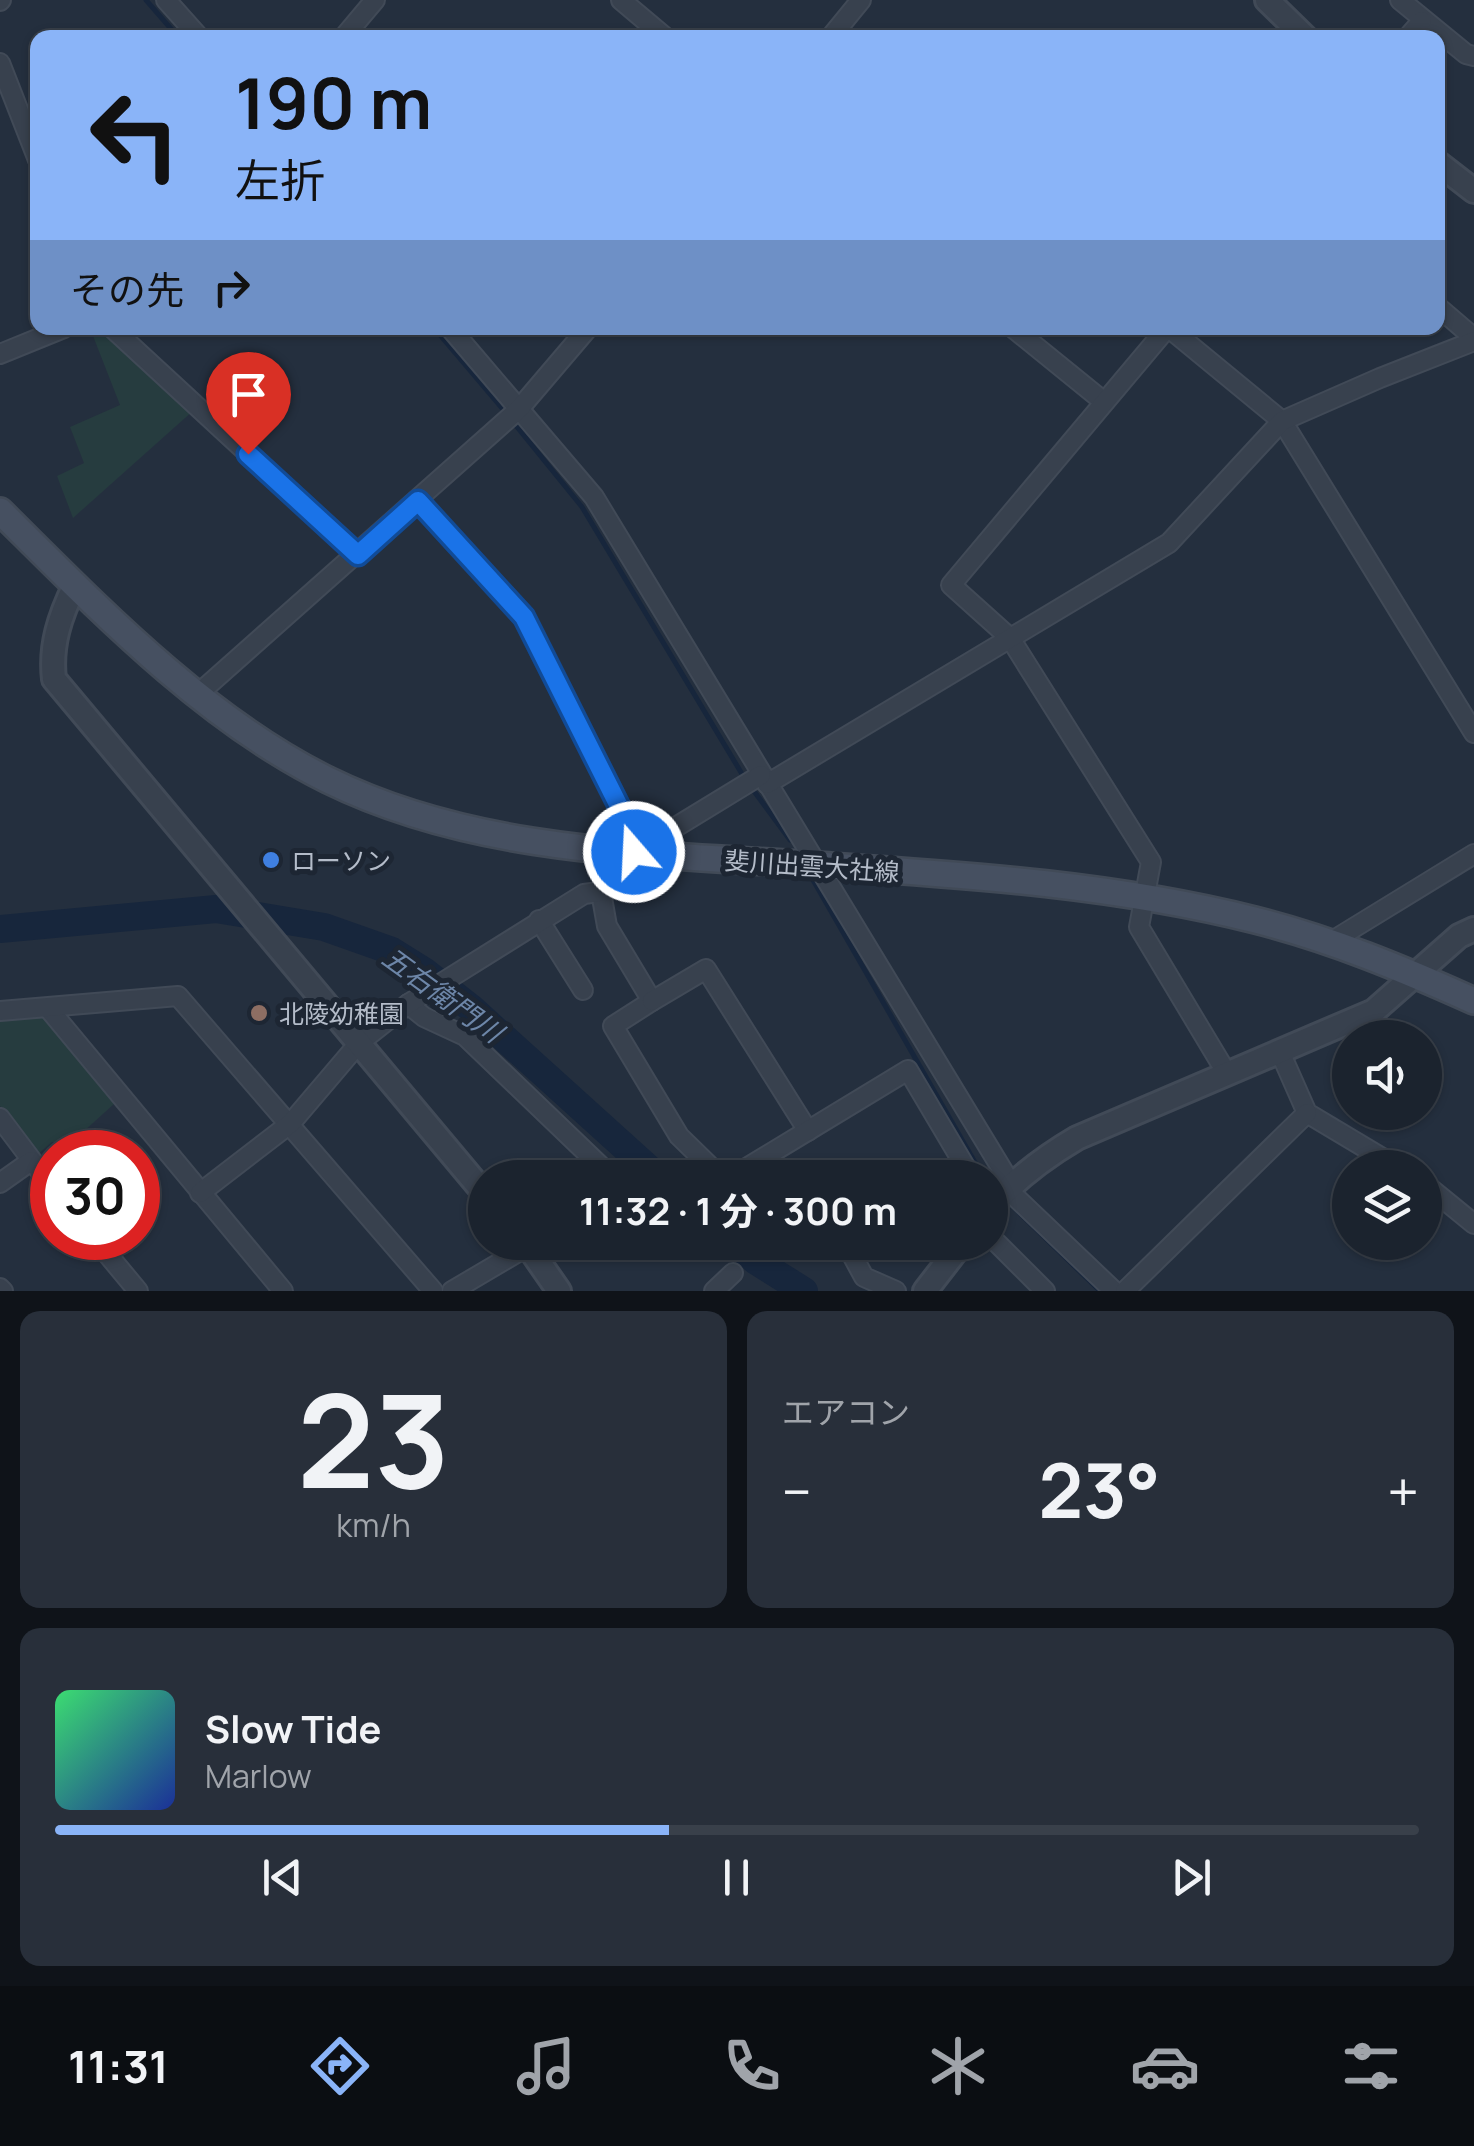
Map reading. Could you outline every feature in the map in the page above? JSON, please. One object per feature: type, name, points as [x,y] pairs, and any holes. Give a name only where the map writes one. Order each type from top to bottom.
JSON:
[{"type":"main road","name":"斐川出雲大社線","points":[[0,510],[75,585],[198,694],[263,743],[312,771],[392,806],[490,834],[660,857],[1033,882],[1145,896],[1258,920],[1328,942],[1474,1001]]},
{"type":"street","points":[[166,0],[193,30]]},
{"type":"street","points":[[350,30],[375,0]]},
{"type":"street","points":[[621,0],[657,30]]},
{"type":"street","points":[[837,30],[861,0]]},
{"type":"street","points":[[1267,0],[1298,30]]},
{"type":"street","points":[[1400,0],[1434,30]]},
{"type":"street","points":[[1414,30],[1422,21]]},
{"type":"street","points":[[1445,38],[1474,56]]},
{"type":"street","points":[[0,63],[30,140]]},
{"type":"street","points":[[1445,168],[1474,191]]},
{"type":"street","points":[[660,857],[661,836],[1169,543],[1282,421],[1474,340],[1445,313]]},
{"type":"street","points":[[0,354],[47,335]]},
{"type":"street","points":[[120,335],[358,555]]},
{"type":"street","points":[[456,335],[594,497],[1009,1187],[1114,1291]]},
{"type":"street","points":[[198,694],[519,409],[582,335]]},
{"type":"street","points":[[1022,335],[1103,401]]},
{"type":"street","points":[[1162,335],[950,585],[1010,638],[1151,862],[1139,928],[1226,1072]]},
{"type":"street","points":[[1177,335],[1282,421],[1474,733]]},
{"type":"street","points":[[200,1192],[291,1123],[359,1043],[408,1004],[539,920],[584,894],[601,892],[620,879],[634,852],[635,838],[524,617],[418,501]]},
{"type":"street","points":[[75,585],[64,606],[51,652],[54,679],[468,1174]]},
{"type":"street","points":[[1328,942],[1474,854]]},
{"type":"street","points":[[601,892],[608,926],[652,1000]]},
{"type":"street","points":[[539,920],[584,990]]},
{"type":"street","points":[[1009,1187],[1076,1138],[1374,1012],[1459,936],[1474,929]]},
{"type":"street","points":[[704,1160],[680,1136],[613,1026],[706,968],[808,1131]]},
{"type":"street","points":[[0,1012],[178,996],[433,1291]]},
{"type":"street","points":[[408,1004],[424,1017],[464,1036],[594,1160]]},
{"type":"street","points":[[48,1008],[283,1291]]},
{"type":"street","points":[[1280,1052],[1307,1113],[1369,1150]]},
{"type":"street","points":[[760,1160],[908,1070],[961,1160]]},
{"type":"street","points":[[1125,1291],[1307,1113]]},
{"type":"street","points":[[0,1118],[30,1160]]},
{"type":"street","points":[[0,1183],[30,1162]]},
{"type":"street","points":[[1442,1198],[1474,1224]]},
{"type":"street","points":[[1008,1256],[1037,1288]]},
{"type":"street","points":[[112,1260],[138,1291]]},
{"type":"street","points":[[452,1291],[503,1260]]},
{"type":"street","points":[[539,1260],[559,1291]]},
{"type":"street","points":[[855,1260],[864,1277],[896,1291]]},
{"type":"street","points":[[925,1291],[944,1260]]},
{"type":"street","points":[[714,1291],[733,1273]]},
{"type":"green space","points":[[115,335],[194,410],[73,518],[57,476],[84,463],[70,427],[120,405],[93,336]]},
{"type":"green space","points":[[42,1015],[115,1103],[85,1130],[30,1130],[30,1146],[0,1106],[0,1021]]},
{"type":"waterway","points":[[146,0],[172,30]]},
{"type":"waterway","points":[[440,335],[506,413]]},
{"type":"waterway","points":[[513,422],[582,507],[745,779],[790,840]]},
{"type":"waterway","points":[[813,880],[974,1160]]},
{"type":"waterway","name":"五右衛門川","points":[[0,929],[216,909],[324,927],[392,951],[471,1008],[639,1160]]},
{"type":"waterway","points":[[1008,1202],[1100,1291]]},
{"type":"waterway","name":"五右衛門川","points":[[755,1260],[804,1291]]},
{"type":"place","name":"ローソン","points":[[271,860]]},
{"type":"place","name":"北陵幼稚園","points":[[259,1013]]},
{"type":"route","points":[[248,454],[358,555],[418,501],[524,617],[635,838],[634,852]]}]
